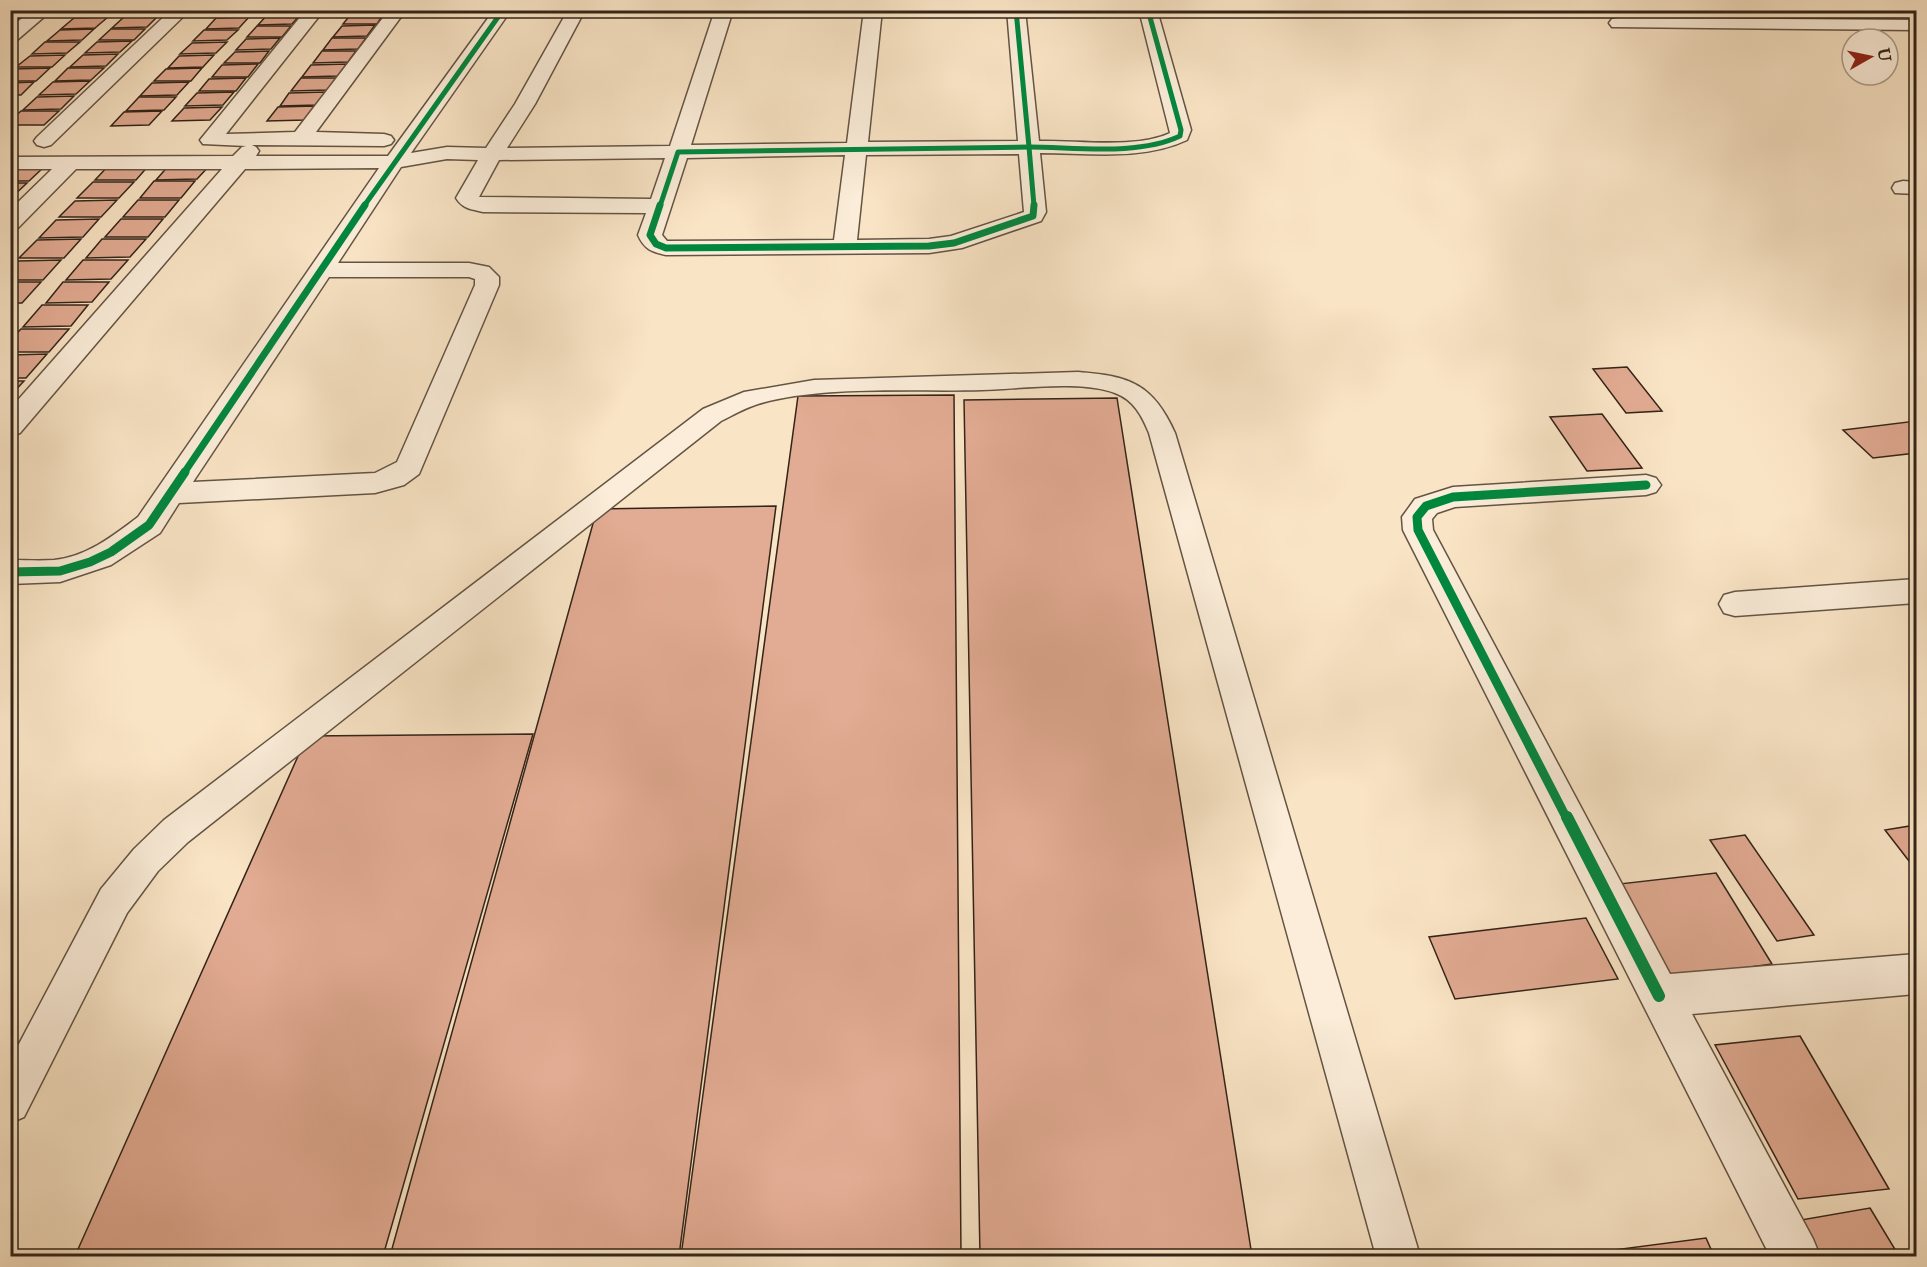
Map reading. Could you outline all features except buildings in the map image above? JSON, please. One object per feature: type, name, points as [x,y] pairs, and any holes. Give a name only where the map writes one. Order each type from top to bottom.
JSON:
[{"type":"street","points":[[10,37],[44,10]]},
{"type":"street","points":[[44,141],[182,10]]},
{"type":"street","points":[[210,140],[316,10]]},
{"type":"street","points":[[301,138],[399,10]]},
{"type":"street","points":[[10,572],[65,570],[100,558],[125,544],[149,525],[394,162],[503,10]]},
{"type":"street","points":[[577,10],[525,104],[492,154],[467,198],[483,205],[660,206]]},
{"type":"street","points":[[724,10],[650,235],[657,246],[666,248],[929,246],[954,243],[1033,216],[1035,212],[1030,147],[1016,10]]},
{"type":"street","points":[[845,246],[859,148],[873,10]]},
{"type":"street","points":[[10,163],[394,162],[447,153],[1153,145],[1165,143],[1180,136],[1148,10]]},
{"type":"street","points":[[1802,10],[1818,24]]},
{"type":"street","points":[[1618,23],[1668,17],[1818,24],[1917,25]]},
{"type":"street","points":[[10,428],[261,138]]},
{"type":"street","points":[[188,140],[301,138],[411,141],[447,153]]},
{"type":"street","points":[[22,141],[76,141]]},
{"type":"street","points":[[10,223],[70,163]]},
{"type":"street","points":[[171,493],[375,483],[402,474],[409,466],[487,285],[487,277],[481,272],[469,270],[321,270]]},
{"type":"street","points":[[1646,485],[1453,496],[1426,506],[1417,517],[1418,530],[1796,1257]]},
{"type":"street","points":[[1735,604],[1917,591]]},
{"type":"street","points":[[1659,996],[1917,974]]},
{"type":"lane","points":[[10,1103],[114,901],[146,860],[169,838],[712,415],[755,397],[789,391],[1032,381],[1109,382],[1126,388],[1141,398],[1154,414],[1162,433],[1398,1257]]},
{"type":"cycle path","points":[[10,572],[60,571],[79,566],[111,552],[149,525],[394,162],[503,10]]},
{"type":"cycle path","points":[[1016,10],[1035,212],[1033,216],[954,243],[929,246],[666,248],[652,241],[650,235],[678,152],[819,149],[1008,148],[1055,147],[1120,147],[1155,144],[1180,136],[1181,130],[1148,10]]},
{"type":"cycle path","points":[[1646,485],[1453,497],[1426,506],[1417,517],[1418,530],[1659,996]]}]
